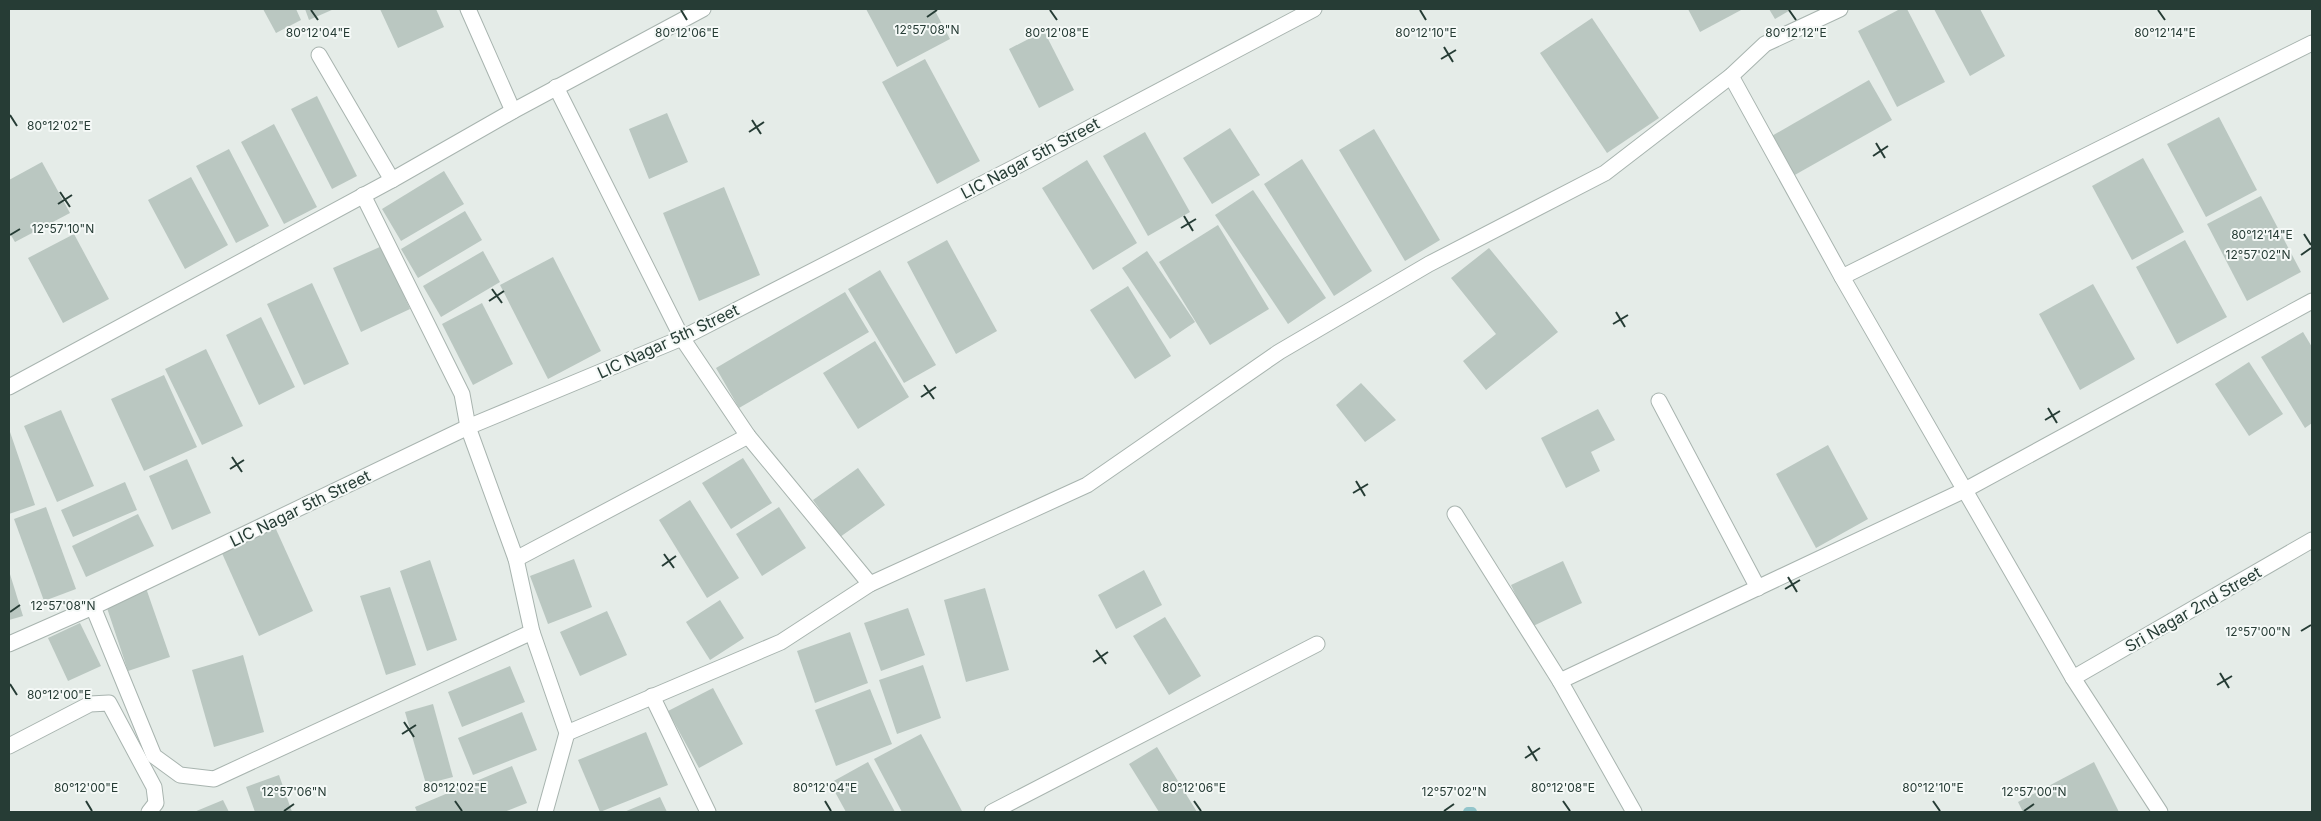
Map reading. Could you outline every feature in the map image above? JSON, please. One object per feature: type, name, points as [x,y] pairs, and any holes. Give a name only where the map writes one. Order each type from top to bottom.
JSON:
[{"type":"street","points":[[468,9],[513,111]]},
{"type":"street","points":[[9,387],[392,180],[556,87],[703,9]]},
{"type":"street","name":"LIC Nagar 5th Street","points":[[9,644],[93,607],[468,428],[682,338],[1017,166],[1314,9]]},
{"type":"street","points":[[567,733],[781,642],[870,584],[1087,484],[1278,352],[1429,264],[1605,173],[1731,76],[1764,44],[1840,9]]},
{"type":"street","points":[[1842,278],[2312,43]]},
{"type":"street","points":[[319,55],[392,180]]},
{"type":"street","points":[[1731,76],[1842,278],[2073,678],[2160,812]]},
{"type":"street","points":[[556,87],[682,338],[748,436],[870,584]]},
{"type":"street","points":[[363,195],[462,394],[468,428],[516,559],[532,632],[567,733],[544,812]]},
{"type":"street","points":[[1560,681],[1965,490],[2312,301]]},
{"type":"street","points":[[1658,401],[1758,588]]},
{"type":"street","points":[[516,559],[748,436]]},
{"type":"street","points":[[1455,514],[1560,681],[1634,812]]},
{"type":"street","name":"Sri Nagar 2nd Street","points":[[2073,678],[2312,540]]},
{"type":"street","points":[[93,607],[154,756],[180,775],[214,778],[532,632]]},
{"type":"street","points":[[992,812],[1316,644]]},
{"type":"street","points":[[652,696],[708,812]]},
{"type":"street","points":[[9,746],[90,704],[109,703],[154,787],[156,804],[149,812]]},
{"type":"building","points":[[263,9],[296,9],[301,20],[276,33]]},
{"type":"building","points":[[305,9],[334,9],[309,20]]},
{"type":"building","points":[[380,9],[436,9],[444,27],[398,48]]},
{"type":"building","points":[[866,9],[934,9],[950,39],[897,67]]},
{"type":"building","points":[[1688,9],[1743,9],[1700,32]]},
{"type":"building","points":[[1769,9],[1792,9],[1775,19]]},
{"type":"building","points":[[1900,9],[1907,9],[1945,82],[1897,107],[1858,31]]},
{"type":"building","points":[[1934,9],[1980,9],[2005,56],[1970,76]]},
{"type":"building","points":[[1592,18],[1659,118],[1607,153],[1540,53]]},
{"type":"building","points":[[1044,31],[1074,90],[1039,108],[1009,49]]},
{"type":"building","points":[[925,59],[980,161],[937,184],[882,82]]},
{"type":"building","points":[[1869,80],[1892,120],[1793,176],[1770,137]]},
{"type":"building","points":[[317,96],[357,176],[332,189],[291,109]]},
{"type":"building","points":[[667,113],[688,162],[649,179],[629,129]]},
{"type":"building","points":[[2219,117],[2257,190],[2206,217],[2167,144]]},
{"type":"building","points":[[274,124],[317,207],[284,224],[241,142]]},
{"type":"building","points":[[1230,128],[1260,175],[1212,204],[1183,158]]},
{"type":"building","points":[[1374,129],[1440,240],[1405,261],[1339,150]]},
{"type":"building","points":[[1145,132],[1190,212],[1148,236],[1103,156]]},
{"type":"building","points":[[229,149],[269,226],[236,243],[196,166]]},
{"type":"building","points":[[2143,158],[2184,232],[2132,260],[2092,186]]},
{"type":"building","points":[[1302,159],[1372,271],[1334,296],[1264,184]]},
{"type":"building","points":[[1087,160],[1137,243],[1093,270],[1042,188]]},
{"type":"building","points":[[42,162],[70,213],[15,242],[9,232],[9,180]]},
{"type":"building","points":[[444,171],[464,204],[401,241],[382,209]]},
{"type":"building","points":[[191,177],[228,245],[185,269],[148,200]]},
{"type":"building","points":[[724,187],[760,275],[699,301],[663,213]]},
{"type":"building","points":[[1253,190],[1326,298],[1288,324],[1215,215]]},
{"type":"building","points":[[2261,196],[2301,272],[2247,301],[2207,224]]},
{"type":"building","points":[[465,211],[482,240],[418,278],[401,249]]},
{"type":"building","points":[[1218,225],[1269,309],[1210,345],[1159,262]]},
{"type":"building","points":[[74,234],[109,299],[63,323],[28,258]]},
{"type":"building","points":[[947,240],[997,331],[956,354],[907,262]]},
{"type":"building","points":[[2185,240],[2227,317],[2177,344],[2136,267]]},
{"type":"building","points":[[382,246],[410,309],[361,332],[333,268]]},
{"type":"building","points":[[1489,248],[1558,332],[1486,390],[1463,361],[1496,334],[1451,278]]},
{"type":"building","points":[[483,251],[500,282],[441,317],[423,286]]},
{"type":"building","points":[[1147,251],[1195,322],[1170,339],[1122,268]]},
{"type":"building","points":[[553,257],[601,351],[548,379],[500,285]]},
{"type":"building","points":[[880,270],[936,365],[904,383],[848,289]]},
{"type":"building","points":[[312,283],[349,364],[304,385],[267,304]]},
{"type":"building","points":[[2093,284],[2135,359],[2080,390],[2039,314]]},
{"type":"building","points":[[1128,286],[1171,356],[1135,379],[1090,310]]},
{"type":"building","points":[[845,292],[869,332],[739,408],[716,368]]},
{"type":"building","points":[[482,303],[513,364],[473,385],[442,324]]},
{"type":"building","points":[[261,317],[295,387],[259,405],[226,335]]},
{"type":"building","points":[[2303,332],[2312,347],[2312,423],[2305,428],[2261,357]]},
{"type":"building","points":[[875,341],[909,397],[858,429],[823,373]]},
{"type":"building","points":[[206,349],[243,426],[202,445],[165,369]]},
{"type":"building","points":[[2249,362],[2283,414],[2249,436],[2215,384]]},
{"type":"building","points":[[164,375],[197,447],[144,471],[111,399]]},
{"type":"building","points":[[1361,383],[1396,420],[1365,442],[1336,405]]},
{"type":"building","points":[[1598,409],[1615,440],[1591,452],[1600,471],[1566,488],[1541,438]]},
{"type":"building","points":[[61,410],[94,486],[57,502],[24,426]]},
{"type":"building","points":[[9,429],[35,505],[9,514]]},
{"type":"building","points":[[1828,445],[1868,519],[1816,548],[1776,474]]},
{"type":"building","points":[[743,458],[772,503],[731,529],[702,483]]},
{"type":"building","points":[[187,459],[211,513],[172,530],[149,476]]},
{"type":"building","points":[[858,468],[885,505],[840,537],[813,500]]},
{"type":"building","points":[[125,482],[137,510],[73,537],[61,510]]},
{"type":"building","points":[[690,500],[739,578],[707,598],[659,520]]},
{"type":"building","points":[[46,507],[76,589],[44,601],[14,519]]},
{"type":"building","points":[[779,507],[806,548],[762,576],[736,534]]},
{"type":"building","points":[[138,514],[154,546],[86,577],[72,546]]},
{"type":"building","points":[[275,527],[313,611],[259,636],[221,551]]},
{"type":"building","points":[[574,559],[592,607],[548,624],[530,576]]},
{"type":"building","points":[[430,560],[457,640],[427,651],[400,571]]},
{"type":"building","points":[[1563,561],[1582,603],[1531,627],[1511,585]]},
{"type":"building","points":[[1144,570],[1162,605],[1116,629],[1098,595]]},
{"type":"building","points":[[9,571],[23,616],[9,620]]},
{"type":"building","points":[[390,587],[416,665],[386,675],[360,596]]},
{"type":"building","points":[[146,588],[170,657],[128,671],[105,602]]},
{"type":"building","points":[[985,588],[1009,670],[966,682],[944,600]]},
{"type":"building","points":[[720,600],[744,638],[710,660],[686,622]]},
{"type":"building","points":[[908,608],[925,655],[881,671],[864,623]]},
{"type":"building","points":[[607,611],[627,655],[580,676],[560,632]]},
{"type":"building","points":[[1165,617],[1201,676],[1169,695],[1133,636]]},
{"type":"building","points":[[80,623],[101,666],[68,681],[48,638]]},
{"type":"building","points":[[850,632],[868,683],[815,703],[797,651]]},
{"type":"building","points":[[243,655],[264,732],[214,747],[192,670]]},
{"type":"building","points":[[923,665],[941,718],[897,734],[879,680]]},
{"type":"building","points":[[510,666],[525,702],[462,727],[448,692]]},
{"type":"building","points":[[713,688],[743,744],[699,768],[668,711]]},
{"type":"building","points":[[870,689],[892,744],[836,766],[815,710]]},
{"type":"building","points":[[433,704],[453,777],[426,784],[405,712]]},
{"type":"building","points":[[522,712],[537,750],[473,775],[458,738]]},
{"type":"building","points":[[646,732],[668,785],[600,812],[578,760]]},
{"type":"building","points":[[921,734],[962,811],[902,812],[874,759]]},
{"type":"building","points":[[1157,747],[1197,812],[1159,812],[1129,764]]},
{"type":"building","points":[[868,762],[895,812],[846,812],[830,783]]},
{"type":"building","points":[[2094,762],[2119,812],[2023,812],[2018,802]]},
{"type":"building","points":[[512,766],[527,803],[504,812],[417,812],[415,807]]},
{"type":"building","points":[[279,775],[292,812],[255,812],[246,787]]},
{"type":"building","points":[[660,797],[667,812],[624,812]]},
{"type":"building","points":[[223,800],[229,812],[194,812]]}]
